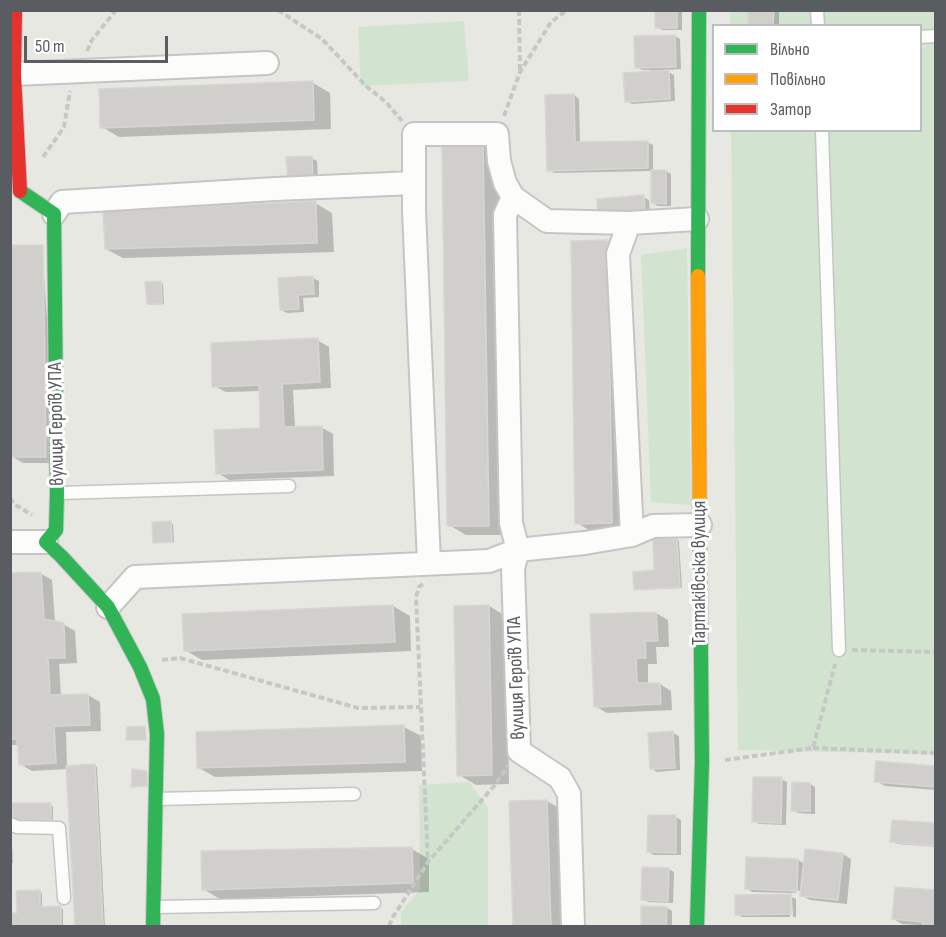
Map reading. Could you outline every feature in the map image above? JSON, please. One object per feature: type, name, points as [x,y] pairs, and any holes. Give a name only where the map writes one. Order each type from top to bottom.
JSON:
[{"type":"street","points":[[15,10],[14,74],[19,191],[54,214],[62,202],[414,183]]},
{"type":"street","name":"Тартаківська вулиця","points":[[697,927],[702,762],[697,219],[699,10]]},
{"type":"street","points":[[14,74],[267,63]]},
{"type":"street","points":[[427,572],[414,222],[414,134],[497,134],[499,161],[505,183],[513,197],[547,221],[629,223],[697,219]]},
{"type":"street","name":"вулиця Героїв УПА","points":[[513,197],[505,215],[511,523],[518,550],[513,568],[519,751],[560,778],[569,794],[573,927]]},
{"type":"street","name":"вулиця Героїв УПА","points":[[46,542],[56,530],[57,493],[54,214]]},
{"type":"street","points":[[629,223],[618,254],[632,535]]},
{"type":"street","points":[[108,608],[135,578],[427,572],[489,561],[518,550],[585,543],[632,535],[653,526],[700,525]]},
{"type":"street","points":[[10,542],[46,542],[61,556],[108,608],[153,699],[157,734],[153,927]]},
{"type":"lane","points":[[699,40],[712,40]]},
{"type":"lane","points":[[822,132],[839,650]]},
{"type":"lane","points":[[57,493],[289,486]]},
{"type":"lane","points":[[156,799],[354,794]]},
{"type":"lane","points":[[10,824],[17,827],[59,828],[64,898]]},
{"type":"lane","points":[[154,907],[374,903]]},
{"type":"path","points":[[38,163],[64,127],[71,87],[92,40],[116,10]]},
{"type":"path","points":[[278,10],[322,39],[366,86],[386,102],[414,134]]},
{"type":"path","points":[[519,10],[520,72]]},
{"type":"path","points":[[497,134],[520,72],[551,22],[567,10]]},
{"type":"path","points":[[427,572],[416,597],[428,862]]},
{"type":"path","points":[[813,748],[839,650],[936,652]]},
{"type":"path","points":[[137,663],[180,658],[358,708],[421,707]]},
{"type":"path","points":[[702,762],[813,748],[936,753]]},
{"type":"path","points":[[389,927],[428,862],[494,786],[519,751]]},
{"type":"green space","points":[[730,11],[935,11],[935,754],[738,750],[731,132],[922,132],[922,24],[730,24]]},
{"type":"green space","points":[[464,21],[469,81],[361,86],[358,27]]},
{"type":"green space","points":[[687,248],[691,505],[651,502],[641,255]]},
{"type":"green space","points":[[469,782],[488,808],[488,926],[401,926],[401,912],[420,890],[419,785]]},
{"type":"building","points":[[655,10],[677,10],[677,28],[655,28]]},
{"type":"building","points":[[748,10],[774,10],[773,24],[748,24]]},
{"type":"building","points":[[675,35],[676,67],[635,68],[634,36]]},
{"type":"building","points":[[669,70],[670,99],[625,102],[623,73]]},
{"type":"building","points":[[313,81],[314,120],[100,128],[99,89]]},
{"type":"building","points":[[574,94],[575,142],[648,141],[648,168],[547,171],[545,95]]},
{"type":"building","points":[[442,143],[483,143],[489,526],[447,526]]},
{"type":"building","points":[[312,156],[313,178],[288,180],[286,157]]},
{"type":"building","points":[[651,170],[666,170],[666,204],[651,203]]},
{"type":"building","points":[[644,195],[645,212],[598,216],[597,199]]},
{"type":"building","points":[[316,201],[317,243],[105,249],[103,211]]},
{"type":"building","points":[[608,240],[612,523],[575,524],[571,241]]},
{"type":"building","points":[[10,245],[43,245],[46,457],[10,457]]},
{"type":"building","points":[[313,276],[314,294],[298,295],[299,309],[280,310],[278,278]]},
{"type":"building","points":[[161,281],[162,304],[147,304],[145,282]]},
{"type":"building","points":[[318,338],[320,382],[282,384],[284,427],[322,426],[323,470],[216,474],[214,430],[260,428],[259,385],[212,387],[211,343]]},
{"type":"building","points":[[171,521],[172,542],[153,543],[152,522]]},
{"type":"building","points":[[677,538],[680,587],[634,590],[633,572],[654,570],[653,539]]},
{"type":"building","points":[[41,572],[44,619],[64,623],[65,658],[48,658],[50,695],[88,694],[90,725],[54,726],[56,763],[19,765],[17,739],[10,739],[10,573]]},
{"type":"building","points":[[393,605],[395,642],[184,651],[182,614]]},
{"type":"building","points":[[489,605],[492,775],[457,776],[454,606]]},
{"type":"building","points":[[656,612],[658,641],[645,641],[646,658],[636,658],[637,683],[660,683],[661,704],[594,707],[590,614]]},
{"type":"building","points":[[404,725],[405,762],[197,768],[196,732]]},
{"type":"building","points":[[145,726],[146,740],[126,740],[127,727]]},
{"type":"building","points":[[673,731],[675,768],[650,769],[648,733]]},
{"type":"building","points":[[876,761],[936,766],[936,787],[874,782]]},
{"type":"building","points":[[95,764],[103,926],[75,926],[66,766]]},
{"type":"building","points":[[132,769],[147,771],[147,786],[131,787]]},
{"type":"building","points":[[753,777],[782,777],[781,823],[752,822]]},
{"type":"building","points":[[792,782],[810,783],[810,811],[791,811]]},
{"type":"building","points":[[547,800],[551,926],[513,926],[509,801]]},
{"type":"building","points":[[12,803],[51,803],[51,820],[13,820]]},
{"type":"building","points":[[648,815],[676,815],[676,853],[647,852]]},
{"type":"building","points":[[892,820],[936,823],[936,846],[890,842]]},
{"type":"building","points":[[412,847],[413,883],[202,890],[201,851]]},
{"type":"building","points":[[805,849],[843,853],[838,900],[800,896]]},
{"type":"building","points":[[746,857],[798,859],[797,891],[745,889]]},
{"type":"building","points":[[642,867],[669,868],[668,901],[641,900]]},
{"type":"building","points":[[895,887],[936,890],[936,926],[923,926],[923,922],[892,919]]},
{"type":"building","points":[[40,890],[40,907],[61,906],[61,926],[12,926],[11,913],[17,913],[16,891]]},
{"type":"building","points":[[791,894],[791,914],[735,915],[735,895]]},
{"type":"building","points":[[641,906],[667,907],[666,926],[641,926]]},
{"type":"traffic: fast","points":[[698,276],[699,10]]},
{"type":"traffic: fast","points":[[20,191],[54,214],[57,493],[56,530],[46,542],[108,607],[140,667],[153,699],[157,734],[153,926]]},
{"type":"traffic: fast","points":[[697,926],[702,762],[700,553]]},
{"type":"traffic: slow","points":[[698,276],[700,553]]},
{"type":"traffic: jam","points":[[15,10],[14,74],[20,191]]}]
